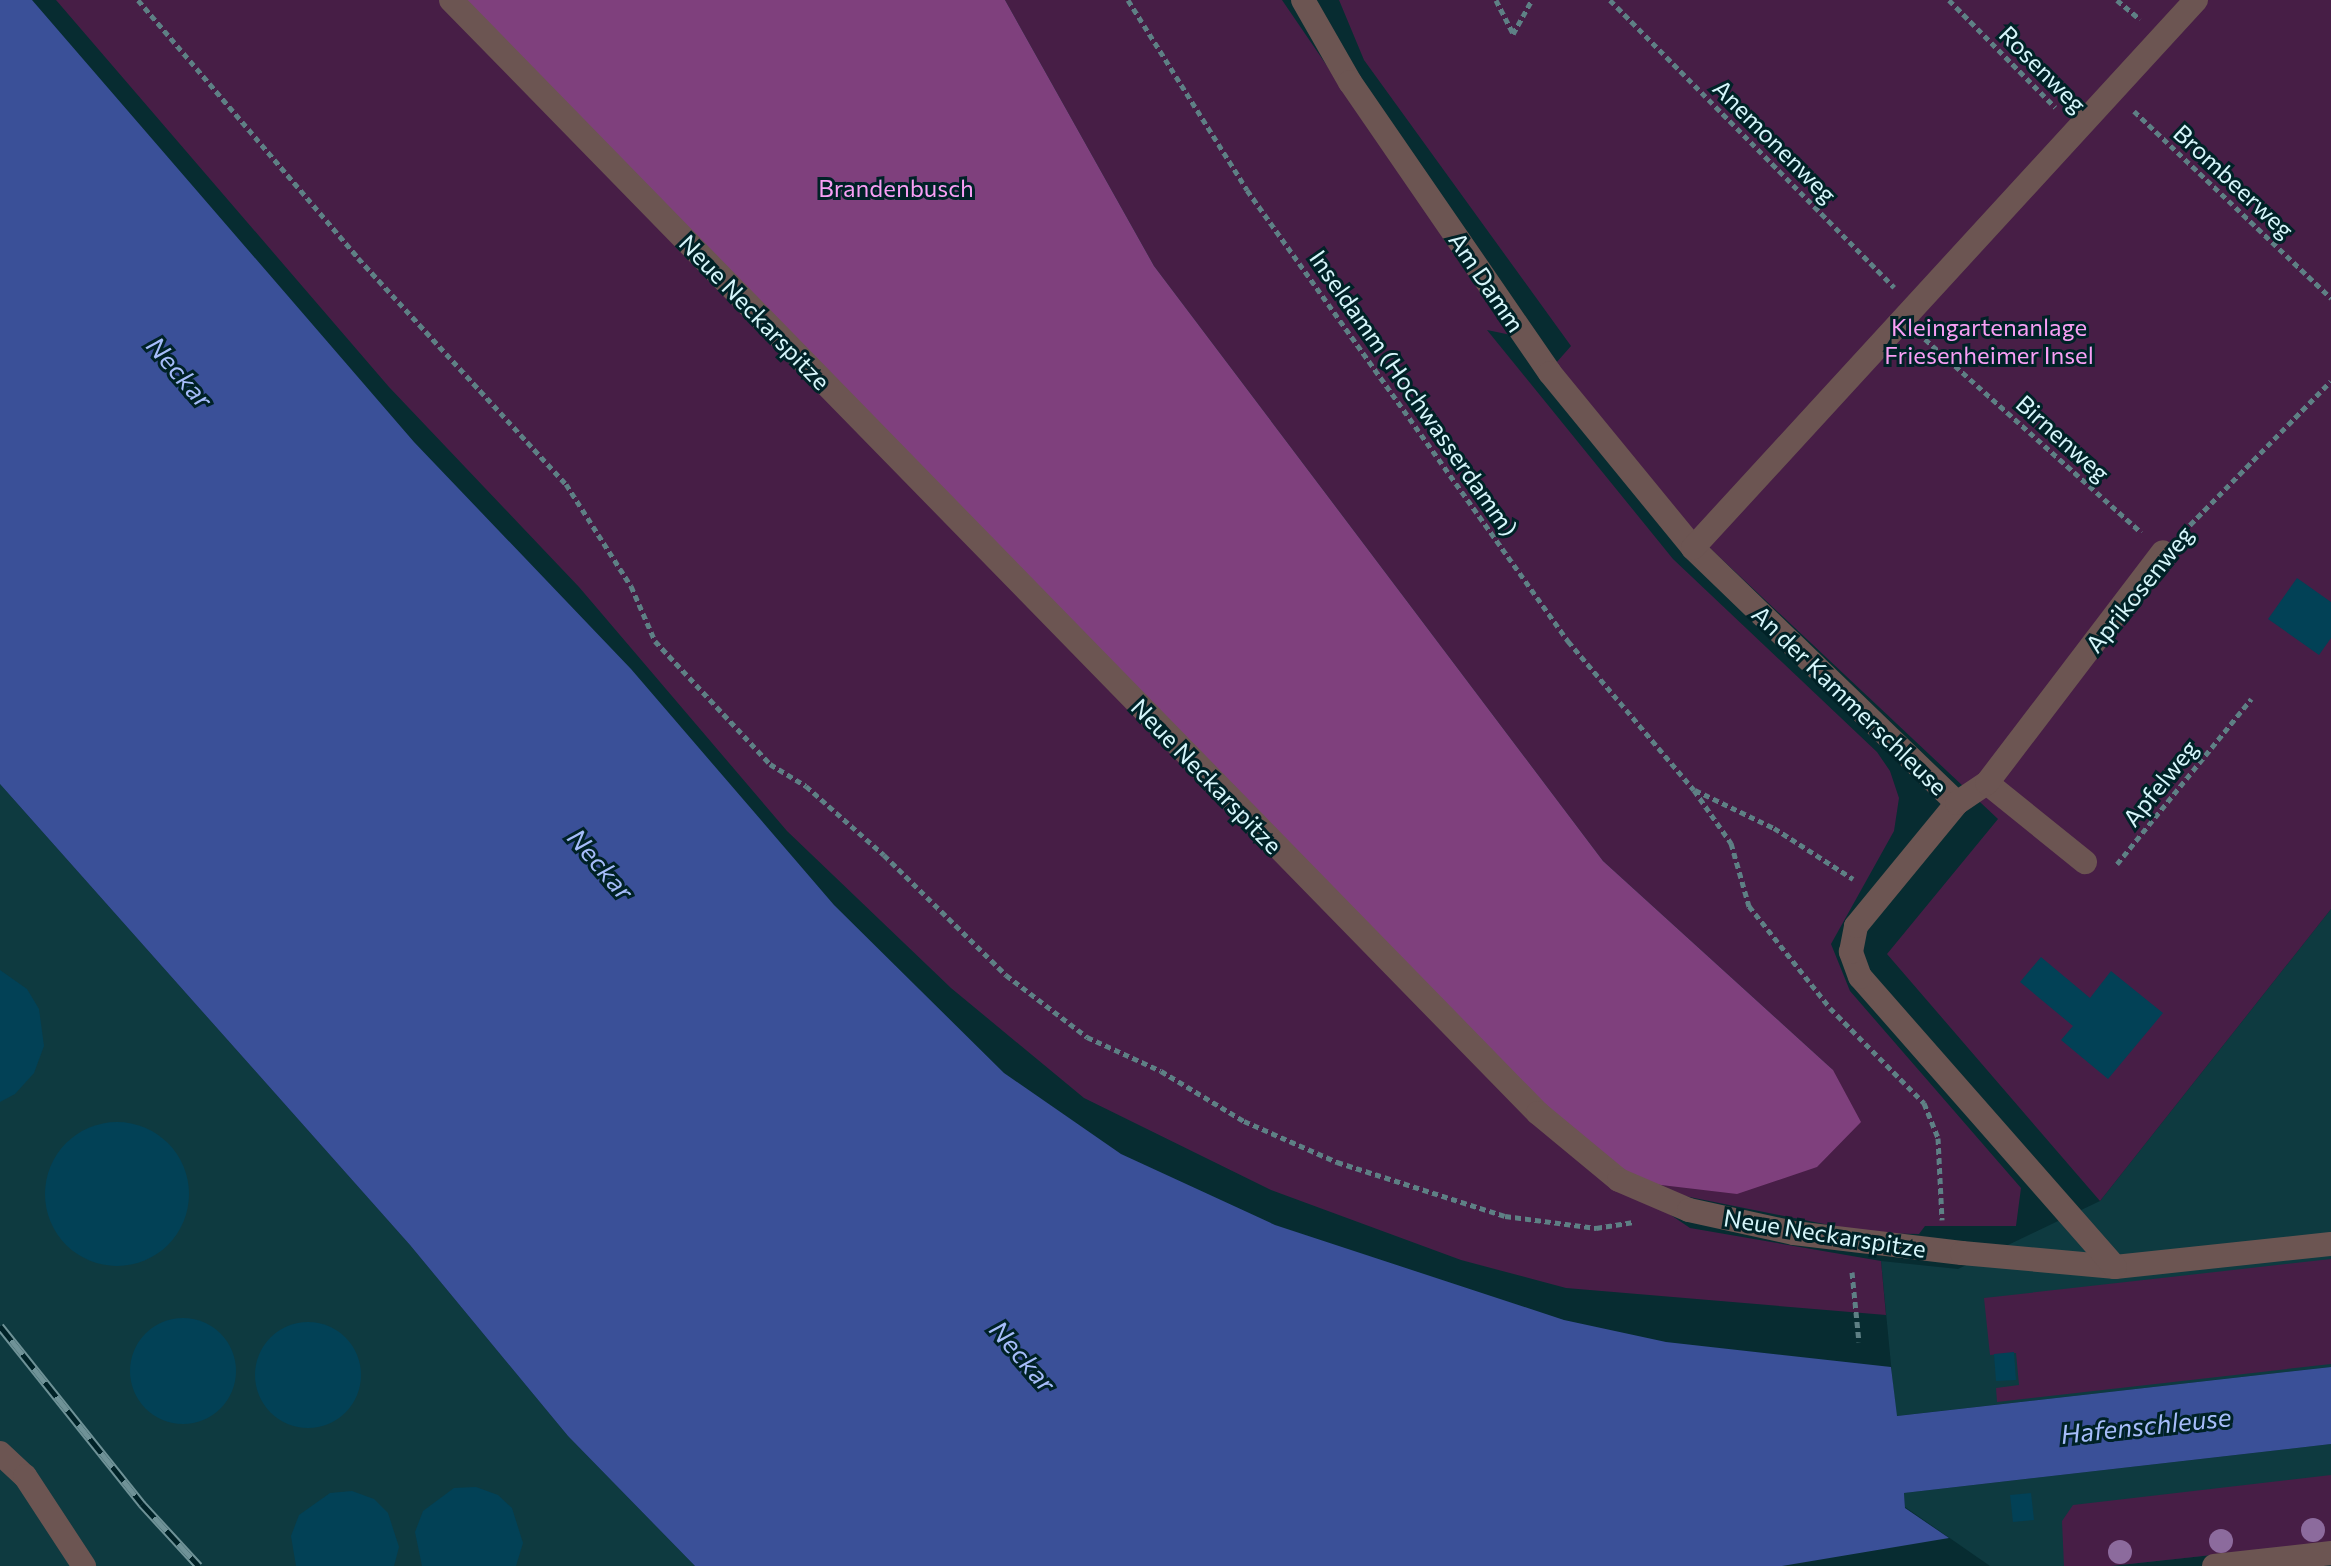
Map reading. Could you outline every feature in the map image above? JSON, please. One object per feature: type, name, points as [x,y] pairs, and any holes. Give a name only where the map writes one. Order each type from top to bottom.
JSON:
[{"type":"lane","name":"Neue Neckarspitze","points":[[451,0],[1538,1113],[1619,1180],[1689,1210],[1794,1233],[2115,1267]]},
{"type":"lane","name":"Am Damm","points":[[1303,0],[1350,82],[1550,373],[1693,548]]},
{"type":"lane","points":[[1693,548],[2196,0]]},
{"type":"lane","name":"An der Kammerschleuse","points":[[1693,548],[1957,803],[1856,926],[1851,952],[1860,977],[2115,1267]]},
{"type":"lane","name":"Aprikosenweg","points":[[1957,803],[1987,783],[2163,552]]},
{"type":"lane","points":[[1987,783],[2085,862]]},
{"type":"lane","points":[[2115,1267],[2331,1244]]},
{"type":"lane","points":[[0,1453],[25,1476],[84,1566]]},
{"type":"lane","points":[[2214,1566],[2331,1553]]},
{"type":"path","points":[[138,0],[358,258],[566,484],[631,586],[655,641],[770,764],[806,786],[884,855],[1006,975],[1087,1037],[1161,1071],[1244,1121],[1419,1191],[1505,1216],[1596,1228],[1689,1210]]},
{"type":"path","name":"Inseldamm (Hochwasserdamm)","points":[[1128,0],[1247,190],[1559,628],[1694,790],[1731,843],[1749,906],[1830,1008],[1924,1103],[1938,1138],[1943,1231],[1962,1253]]},
{"type":"path","points":[[1496,0],[1513,34],[1532,0]]},
{"type":"path","name":"Anemonenweg","points":[[1610,0],[1909,313]]},
{"type":"path","name":"Rosenweg","points":[[1949,0],[2077,130]]},
{"type":"path","name":"Brombeerweg","points":[[2113,91],[2331,298]]},
{"type":"path","name":"Birnenweg","points":[[1909,313],[2163,552]]},
{"type":"path","name":"Aprikosenweg","points":[[2163,552],[2331,381]]},
{"type":"path","name":"Apfelweg","points":[[2085,862],[2116,865],[2251,699]]},
{"type":"path","points":[[1694,790],[1774,828],[1881,896]]},
{"type":"path","points":[[1850,1257],[1859,1342]]},
{"type":"shaded area","points":[[0,784],[410,1245],[568,1436],[695,1566],[0,1566]]},
{"type":"shaded area","points":[[2331,909],[2331,1367],[1896,1416],[1881,1261],[1958,1269],[2100,1201]]},
{"type":"shaded area","points":[[2331,1444],[2331,1542],[2111,1566],[1990,1566],[1905,1507],[1904,1493]]},
{"type":"green space","points":[[56,0],[451,0],[1833,1070],[1603,861],[1154,266],[1005,0],[1282,0],[1511,335],[1487,330],[1673,559],[1877,752],[1890,771],[1899,798],[1894,831],[1831,944],[1850,991],[2021,1188],[2016,1226],[1925,1226],[1919,1234],[1869,1233],[1625,1184],[1690,1228],[1881,1261],[1886,1315],[1566,1288],[1461,1260],[1271,1190],[1084,1098],[951,988],[787,831],[579,587],[389,387]]},
{"type":"green space","name":"Brandenbusch","points":[[451,0],[1005,0],[1154,266],[1603,861],[1833,1070],[1861,1122],[1817,1167],[1737,1194],[1619,1180]]},
{"type":"green space","name":"Kleingartenanlage Friesenheimer Insel","points":[[1339,0],[2331,0],[2331,909],[2100,1201],[1887,954],[1998,819],[1695,534],[1556,363],[1571,346],[1364,60]]},
{"type":"green space","points":[[2331,1259],[2331,1364],[1997,1402],[1996,1388],[2019,1385],[2016,1353],[1990,1355],[1984,1298]]},
{"type":"green space","points":[[2331,1475],[2331,1542],[2111,1566],[2064,1566],[2062,1521],[2073,1505]]},
{"type":"water","points":[[0,0],[32,0],[414,442],[631,669],[834,905],[1004,1073],[1121,1154],[1275,1225],[1564,1320],[1666,1342],[1891,1367],[1897,1416],[2331,1367],[2331,1444],[1904,1493],[1905,1508],[1949,1538],[1782,1566],[695,1566],[568,1436],[410,1245],[0,784]]},
{"type":"building","points":[[2297,578],[2331,602],[2331,638],[2319,655],[2268,619]]},
{"type":"building","points":[[2041,957],[2090,998],[2111,971],[2163,1013],[2108,1079],[2061,1040],[2073,1026],[2020,982]]},
{"type":"building","points":[[0,970],[27,989],[39,1009],[44,1046],[34,1073],[15,1094],[0,1102]]},
{"type":"building","points":[[117,1122],[144,1128],[168,1143],[183,1167],[189,1194],[183,1221],[168,1245],[144,1260],[117,1266],[90,1260],[66,1245],[51,1221],[45,1194],[51,1167],[66,1143],[90,1128]]},
{"type":"building","points":[[183,1318],[203,1322],[221,1333],[232,1351],[236,1371],[232,1391],[221,1409],[203,1420],[183,1424],[163,1420],[145,1409],[134,1391],[130,1371],[134,1351],[145,1333],[163,1322]]},
{"type":"building","points":[[308,1322],[328,1326],[346,1337],[357,1355],[361,1375],[357,1395],[346,1413],[328,1424],[308,1428],[288,1424],[270,1413],[259,1395],[255,1375],[259,1355],[270,1337],[288,1326]]},
{"type":"building","points":[[2014,1352],[2016,1380],[1996,1381],[1994,1354]]},
{"type":"building","points":[[476,1487],[498,1495],[512,1508],[523,1543],[516,1566],[422,1566],[415,1532],[423,1511],[454,1488]]},
{"type":"building","points":[[352,1491],[374,1499],[388,1513],[399,1547],[394,1566],[296,1566],[291,1536],[299,1515],[330,1493]]},
{"type":"building","points":[[2031,1493],[2034,1520],[2013,1522],[2010,1495]]},
{"type":"railway","points":[[0,1326],[142,1504],[199,1566]]},
{"type":"water label","name":"Neckar","points":[[180,372]]},
{"type":"water label","name":"Neckar","points":[[601,864]]},
{"type":"water label","name":"Neckar","points":[[1023,1356]]},
{"type":"water label","name":"Hafenschleuse","points":[[2146,1425]]}]
